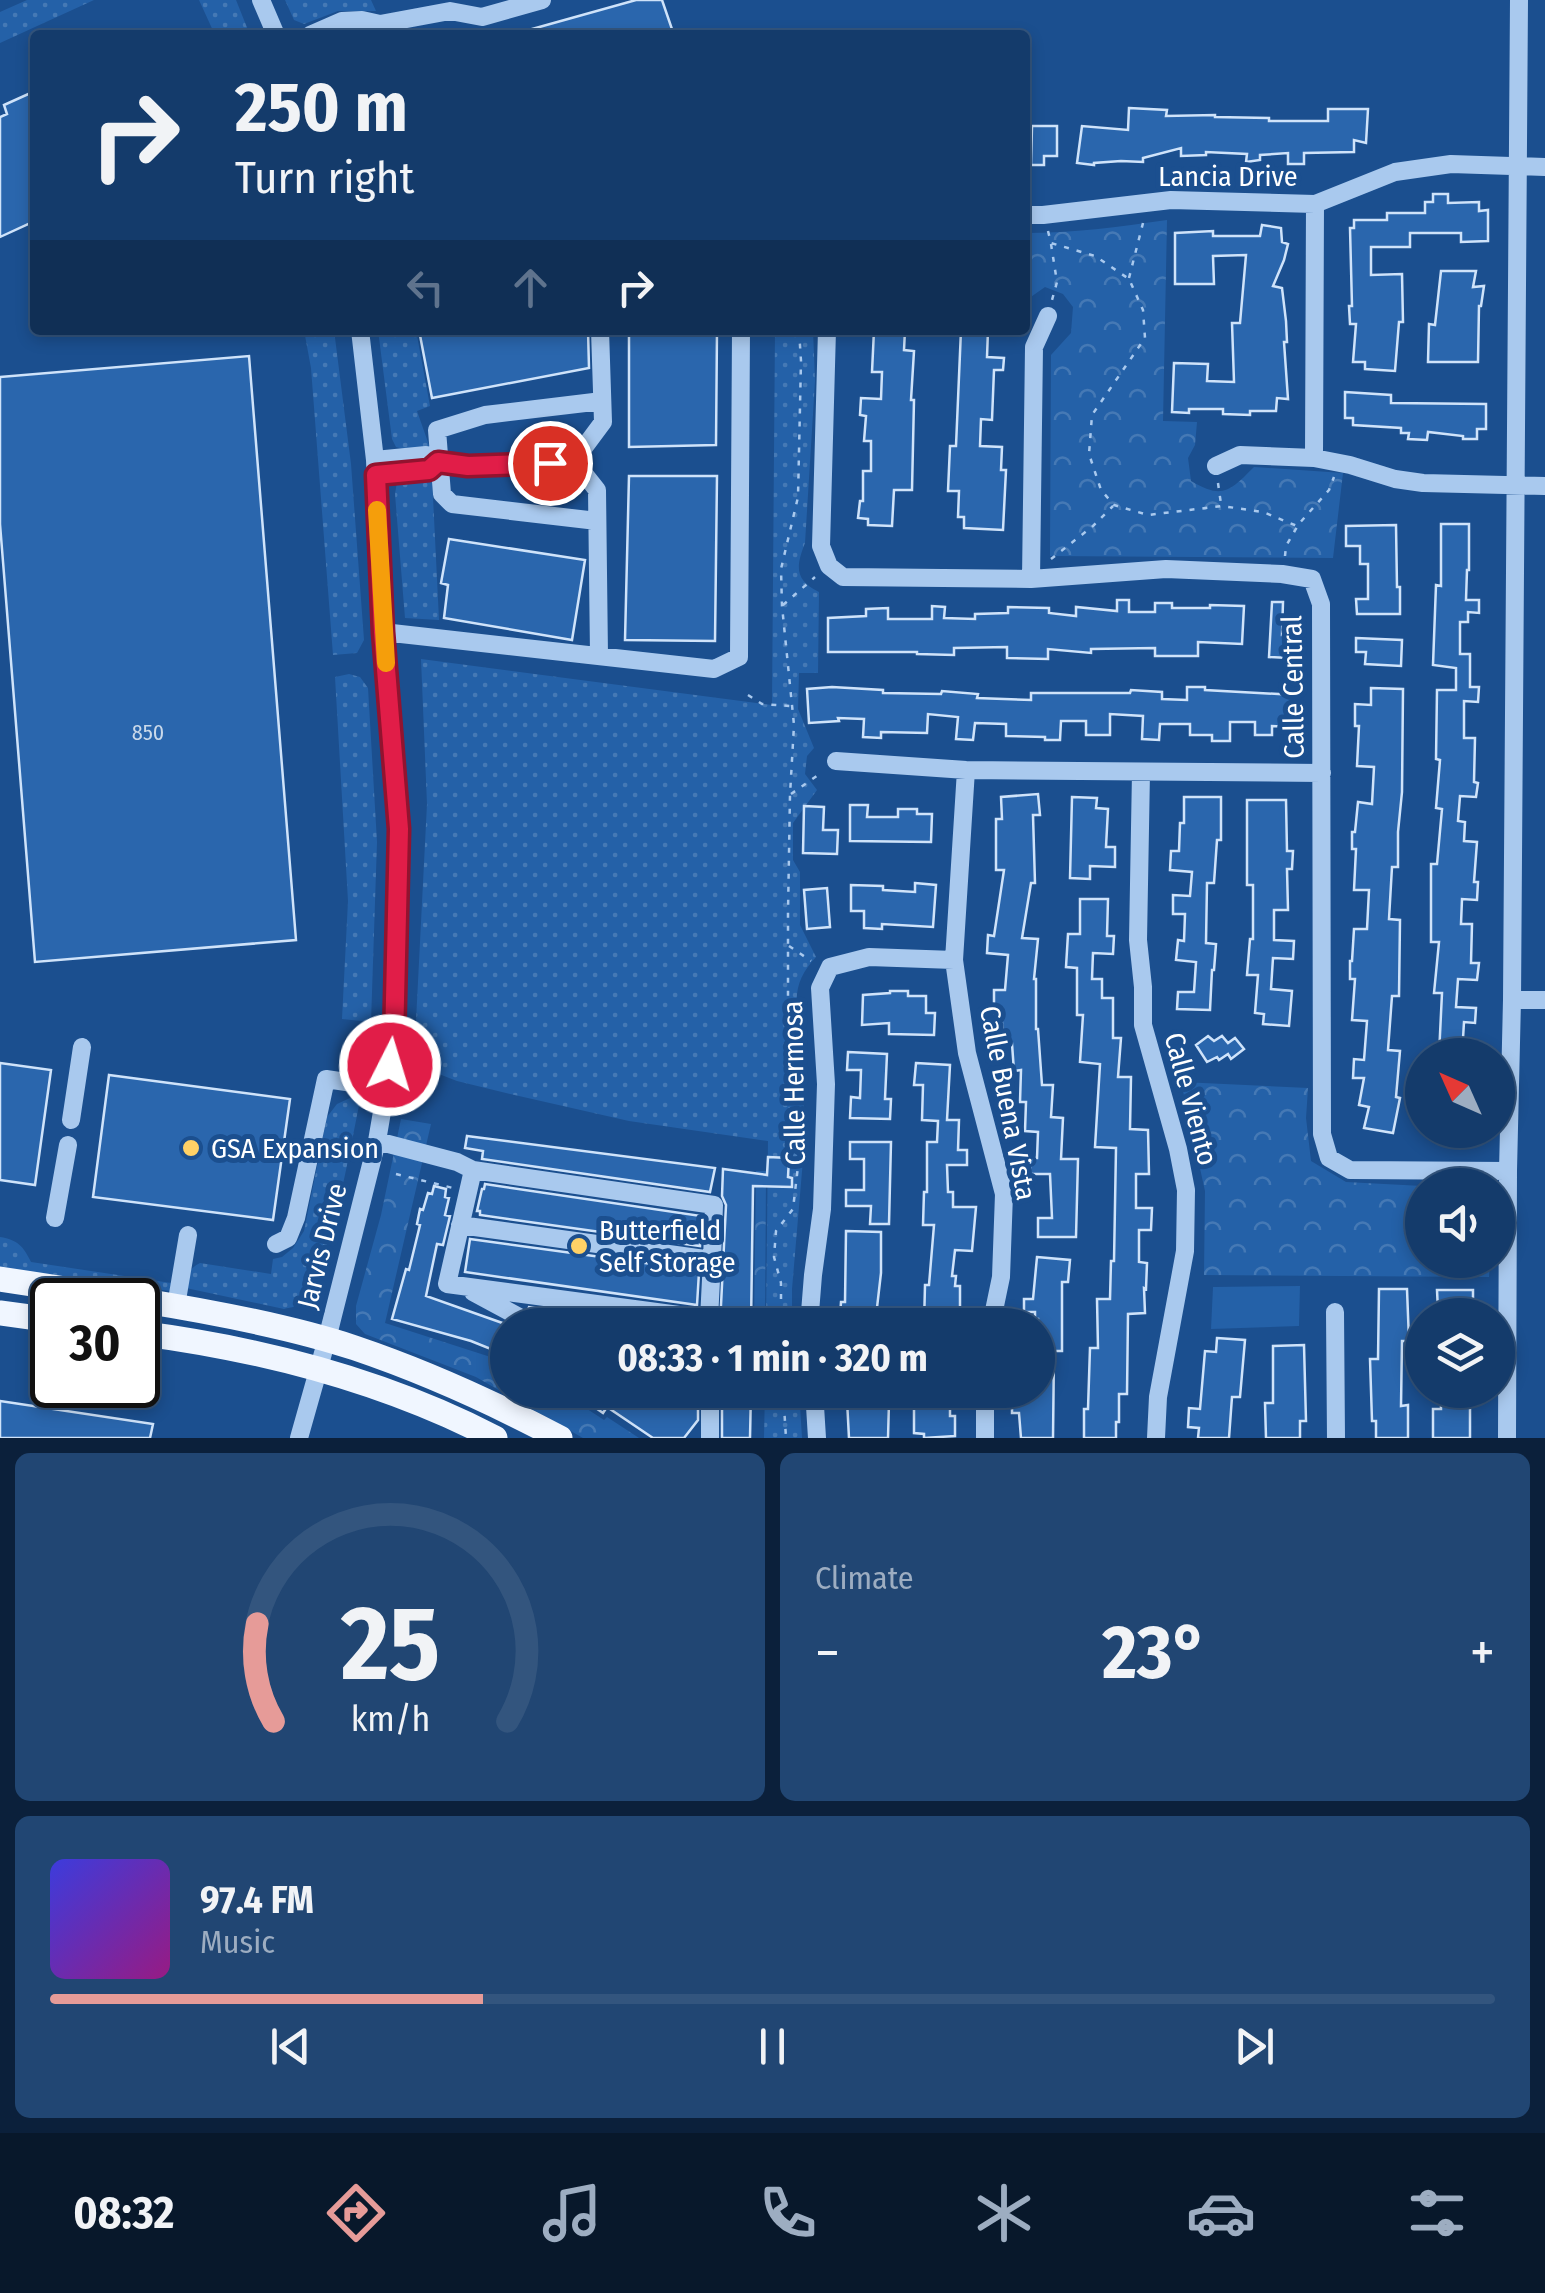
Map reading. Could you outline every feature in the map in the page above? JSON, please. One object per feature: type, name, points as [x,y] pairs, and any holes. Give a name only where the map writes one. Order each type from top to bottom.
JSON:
[{"type":"main road","points":[[0,1279],[30,1284]]},
{"type":"main road","points":[[160,1304],[358,1349],[490,1402],[560,1438]]},
{"type":"main road","points":[[0,1313],[30,1317]]},
{"type":"main road","points":[[160,1335],[228,1346],[349,1376],[456,1418],[494,1438]]},
{"type":"street","points":[[261,0],[274,30]]},
{"type":"street","points":[[321,30],[342,21],[380,24],[399,9],[482,17],[542,0]]},
{"type":"street","points":[[1508,1168],[1518,0]]},
{"type":"street","name":"Lancia Drive","points":[[1034,215],[1172,200],[1315,204],[1395,172],[1450,164],[1545,167]]},
{"type":"street","points":[[1314,458],[1315,204]]},
{"type":"street","points":[[1031,579],[1034,346],[1048,316]]},
{"type":"street","name":"Jarvis Drive","points":[[299,1438],[377,1141],[394,1042],[399,829],[383,632],[376,467],[361,335]]},
{"type":"street","points":[[574,461],[603,422],[600,335]]},
{"type":"street","points":[[383,632],[714,669],[739,657],[741,335]]},
{"type":"street","points":[[827,335],[821,546],[829,566]]},
{"type":"street","points":[[597,521],[452,504],[442,494],[437,430],[485,415],[602,401]]},
{"type":"street","points":[[376,467],[426,455],[438,462],[468,466],[574,461]]},
{"type":"street","points":[[1216,466],[1240,455],[1314,458],[1422,483],[1545,486]]},
{"type":"street","points":[[574,461],[597,490],[599,655]]},
{"type":"street","name":"Calle Central","points":[[829,566],[843,576],[1031,579],[1166,568],[1312,579],[1321,604],[1322,1134],[1329,1158],[1350,1170],[1405,1171]]},
{"type":"street","points":[[836,762],[966,770],[1322,773]]},
{"type":"street","name":"Calle Buena Vista","points":[[966,770],[954,960],[967,1053],[1004,1194],[1001,1277],[994,1308]]},
{"type":"street","name":"Calle Viento","points":[[1142,772],[1138,940],[1143,1025],[1186,1190],[1185,1251],[1158,1397],[1156,1438]]},
{"type":"street","name":"Calle Hermosa","points":[[811,1308],[822,1192],[826,1084],[820,988],[830,967],[869,957],[954,960]]},
{"type":"street","points":[[1512,1000],[1545,1000]]},
{"type":"street","points":[[71,1120],[82,1047]]},
{"type":"street","points":[[276,1244],[288,1238],[296,1218],[326,1080],[386,1088]]},
{"type":"street","points":[[377,1141],[457,1162],[473,1170],[714,1206],[710,1308]]},
{"type":"street","points":[[55,1218],[68,1145]]},
{"type":"street","points":[[473,1170],[447,1284],[614,1308]]},
{"type":"street","points":[[460,1225],[712,1260]]},
{"type":"street","points":[[176,1306],[188,1235]]},
{"type":"street","points":[[1507,1438],[1508,1278]]},
{"type":"street","points":[[464,1286],[503,1308]]},
{"type":"street","points":[[1335,1312],[1336,1438]]},
{"type":"street","points":[[710,1408],[710,1438]]},
{"type":"street","points":[[815,1408],[817,1438]]},
{"type":"street","points":[[985,1438],[986,1408]]},
{"type":"path","points":[[1129,280],[1149,204]]},
{"type":"path","points":[[1034,215],[1051,243],[1057,282],[1048,316]]},
{"type":"path","points":[[1051,243],[1095,256],[1129,280],[1144,310],[1144,338],[1092,415],[1089,454],[1101,490],[1114,505],[1148,515],[1222,506],[1264,512],[1297,526]]},
{"type":"path","points":[[782,1308],[774,1257],[776,1231],[793,1209],[800,1149],[788,1103],[794,725],[782,606],[782,569],[798,497],[798,335]]},
{"type":"path","points":[[1282,574],[1286,546],[1297,526],[1330,490],[1340,463]]},
{"type":"path","points":[[1216,466],[1222,506]]},
{"type":"path","points":[[1031,579],[1114,505]]},
{"type":"path","points":[[782,606],[829,566]]},
{"type":"path","points":[[748,694],[762,704],[792,706]]},
{"type":"path","points":[[790,795],[836,762]]},
{"type":"path","points":[[788,945],[828,972]]},
{"type":"path","points":[[396,1174],[456,1189]]},
{"type":"path","points":[[784,1408],[786,1438]]},
{"type":"green space","points":[[27,0],[94,0],[0,43],[0,12]]},
{"type":"green space","points":[[199,0],[236,0],[248,30],[213,30]]},
{"type":"green space","points":[[285,0],[371,0],[376,11],[338,11],[304,24],[294,20]]},
{"type":"green space","points":[[1167,220],[1163,421],[1197,422],[1195,445],[1188,458],[1191,481],[1219,491],[1232,487],[1254,467],[1343,473],[1333,558],[1050,556],[1051,355],[1071,333],[1073,307],[1063,294],[1045,287],[1030,298],[1030,233]]},
{"type":"green space","points":[[305,335],[335,335],[351,464],[364,640],[357,653],[333,655],[311,368]]},
{"type":"green space","points":[[379,335],[417,335],[430,406],[417,411],[430,448],[403,449],[396,447]]},
{"type":"green space","points":[[775,335],[813,335],[815,381],[805,543],[799,572],[805,583],[819,592],[818,673],[799,673],[798,709],[814,748],[807,756],[805,774],[817,790],[793,823],[793,860],[800,872],[800,925],[816,957],[797,992],[805,1136],[792,1308],[766,1308],[768,1141],[629,1121],[457,1081],[414,1061],[427,804],[421,659],[772,705]]},
{"type":"green space","points":[[432,477],[439,620],[405,618],[397,482],[402,478]]},
{"type":"green space","points":[[335,677],[360,677],[368,688],[377,842],[371,1022],[342,1019],[348,901]]},
{"type":"green space","points":[[1181,1082],[1308,1088],[1306,1118],[1311,1161],[1346,1182],[1405,1185],[1405,1276],[1204,1275],[1205,1191]]},
{"type":"green space","points":[[350,1098],[360,1101],[337,1209],[320,1268],[299,1303],[284,1309],[186,1288],[189,1273],[200,1263],[271,1274],[273,1259],[293,1248],[304,1231],[327,1117],[337,1104]]},
{"type":"green space","points":[[401,1119],[431,1124],[385,1323],[490,1357],[490,1385],[365,1334],[356,1324],[356,1306],[381,1215]]},
{"type":"green space","points":[[756,1171],[766,1171],[765,1308],[754,1308]]},
{"type":"green space","points":[[0,1237],[19,1245],[31,1262],[138,1278],[74,1278],[0,1268]]},
{"type":"green space","points":[[160,1281],[171,1283],[170,1291],[160,1290]]},
{"type":"green space","points":[[1300,1286],[1299,1326],[1211,1329],[1213,1287]]},
{"type":"green space","points":[[530,1408],[586,1408],[639,1438],[583,1438]]},
{"type":"green space","points":[[765,1408],[800,1408],[802,1438],[764,1438]]},
{"type":"building","points":[[636,0],[662,0],[672,30],[529,30]]},
{"type":"building","points":[[30,93],[30,223],[0,237],[0,117],[7,114],[4,105]]},
{"type":"building","points":[[1129,108],[1167,110],[1166,116],[1215,115],[1269,121],[1328,121],[1328,109],[1368,109],[1366,143],[1354,140],[1354,152],[1304,153],[1304,164],[1288,164],[1288,153],[1260,155],[1260,160],[1246,162],[1247,154],[1206,152],[1181,156],[1181,148],[1143,158],[1143,162],[1077,163],[1082,126],[1128,130]]},
{"type":"building","points":[[1032,126],[1057,126],[1057,156],[1044,156],[1044,165],[1031,165]]},
{"type":"building","points":[[1433,194],[1448,194],[1448,203],[1479,202],[1479,211],[1488,210],[1488,241],[1461,242],[1461,233],[1410,233],[1410,247],[1371,247],[1371,275],[1402,274],[1403,322],[1399,322],[1395,371],[1365,369],[1365,362],[1353,362],[1356,324],[1350,324],[1350,228],[1354,228],[1354,220],[1387,220],[1387,213],[1425,213],[1425,202],[1433,202]]},
{"type":"building","points":[[1262,225],[1281,228],[1282,242],[1288,244],[1273,286],[1282,288],[1288,399],[1277,398],[1276,411],[1250,411],[1250,415],[1223,414],[1223,409],[1172,412],[1174,363],[1208,364],[1207,381],[1234,382],[1232,323],[1240,323],[1246,255],[1213,256],[1214,284],[1175,284],[1175,233],[1213,231],[1213,236],[1260,236]]},
{"type":"building","points":[[1441,271],[1476,271],[1473,287],[1484,286],[1479,306],[1478,362],[1428,362],[1429,324],[1435,325]]},
{"type":"building","points":[[420,335],[588,335],[589,368],[432,398]]},
{"type":"building","points":[[629,335],[717,335],[716,445],[629,447]]},
{"type":"building","points":[[874,335],[905,335],[904,350],[914,351],[912,490],[894,490],[892,526],[868,525],[868,519],[858,518],[863,501],[863,471],[871,471],[871,441],[864,441],[866,416],[860,415],[861,398],[881,399],[882,372],[872,372]]},
{"type":"building","points":[[961,335],[988,335],[987,357],[1004,358],[1003,370],[994,370],[992,420],[981,419],[980,446],[1002,447],[1001,470],[1006,470],[1003,530],[964,528],[964,517],[958,517],[959,491],[948,491],[950,446],[956,446]]},
{"type":"building","points":[[249,356],[296,940],[35,962],[0,524],[0,377]]},
{"type":"building","points":[[1345,392],[1391,395],[1391,403],[1486,404],[1486,429],[1477,429],[1477,439],[1428,432],[1427,440],[1408,439],[1409,433],[1401,433],[1401,428],[1353,425],[1353,418],[1345,418]]},
{"type":"building","points":[[629,476],[717,476],[715,641],[625,640]]},
{"type":"building","points":[[1441,524],[1469,524],[1466,600],[1479,600],[1479,613],[1468,612],[1468,622],[1460,622],[1460,654],[1470,654],[1470,687],[1479,687],[1478,702],[1464,701],[1464,738],[1475,738],[1474,782],[1478,783],[1476,797],[1460,796],[1458,821],[1465,822],[1464,841],[1477,842],[1477,900],[1462,899],[1461,924],[1472,924],[1471,963],[1479,963],[1477,980],[1458,979],[1456,1007],[1476,1008],[1475,1023],[1464,1022],[1463,1038],[1440,1038],[1442,993],[1434,993],[1439,942],[1431,942],[1431,864],[1437,864],[1442,809],[1436,808],[1440,760],[1436,759],[1437,690],[1456,690],[1456,668],[1433,665],[1436,585],[1441,586]]},
{"type":"building","points":[[1396,525],[1400,614],[1357,614],[1356,599],[1368,599],[1368,564],[1360,564],[1360,546],[1346,546],[1346,526]]},
{"type":"building","points":[[449,539],[585,560],[572,640],[444,618],[448,585],[441,583]]},
{"type":"building","points":[[1117,600],[1129,600],[1129,612],[1155,612],[1155,603],[1172,603],[1172,608],[1244,606],[1242,644],[1198,642],[1198,656],[1155,656],[1155,648],[1091,649],[1091,653],[1048,649],[1048,659],[1007,658],[1007,647],[954,648],[954,655],[828,652],[828,618],[866,616],[866,609],[888,608],[888,619],[932,619],[932,606],[945,607],[944,618],[975,619],[975,614],[1008,613],[1008,607],[1049,608],[1049,613],[1076,616],[1076,607],[1117,611]]},
{"type":"building","points":[[1272,602],[1283,602],[1282,635],[1288,635],[1288,658],[1269,657]]},
{"type":"building","points":[[1356,638],[1402,640],[1401,666],[1365,664],[1366,652],[1356,652]]},
{"type":"building","points":[[832,687],[883,693],[942,691],[978,694],[977,698],[1031,700],[1031,693],[1131,690],[1162,692],[1162,699],[1187,700],[1187,687],[1205,687],[1295,695],[1294,727],[1272,726],[1272,735],[1255,735],[1255,722],[1230,722],[1230,741],[1212,741],[1212,735],[1190,735],[1190,724],[1160,724],[1159,740],[1142,739],[1143,716],[1110,714],[1110,735],[1086,735],[1086,721],[1061,721],[1060,740],[1006,736],[1006,724],[975,723],[973,740],[956,739],[958,717],[928,714],[927,733],[881,732],[881,738],[863,737],[864,719],[809,723],[807,689]]},
{"type":"building","points":[[1371,688],[1403,689],[1398,867],[1392,867],[1389,919],[1400,920],[1399,996],[1392,996],[1388,1050],[1400,1051],[1396,1097],[1400,1098],[1393,1133],[1364,1128],[1369,1107],[1359,1105],[1364,1078],[1353,1078],[1354,1059],[1364,1060],[1367,1021],[1352,1020],[1355,979],[1350,979],[1350,961],[1354,929],[1367,929],[1369,890],[1354,890],[1356,849],[1352,849],[1352,832],[1358,802],[1372,804],[1374,767],[1357,766],[1359,726],[1355,726],[1355,704],[1371,705]]},
{"type":"building","points":[[1038,794],[1040,815],[1033,815],[1035,883],[1031,883],[1022,938],[1038,939],[1034,979],[1042,1085],[1053,1085],[1051,1117],[1063,1118],[1061,1159],[1078,1159],[1076,1237],[1038,1237],[1038,1218],[1052,1218],[1050,1174],[1030,1174],[1030,1158],[1037,1158],[1038,1132],[1025,1131],[1026,1102],[1020,1102],[1021,1070],[1014,1071],[1012,1044],[1004,1045],[1001,1013],[994,1013],[994,990],[1005,990],[1008,955],[987,953],[988,935],[994,936],[1004,870],[996,870],[996,819],[1002,819],[1001,797]]},
{"type":"building","points":[[1072,797],[1097,798],[1096,808],[1108,809],[1106,847],[1115,847],[1115,867],[1090,866],[1090,879],[1070,878]]},
{"type":"building","points":[[1184,797],[1221,797],[1221,840],[1217,840],[1214,883],[1207,883],[1206,943],[1216,944],[1210,1010],[1177,1009],[1178,992],[1194,992],[1196,962],[1176,960],[1178,940],[1184,941],[1185,914],[1173,914],[1173,895],[1190,896],[1192,872],[1170,870],[1171,851],[1179,851]]},
{"type":"building","points":[[1247,800],[1286,800],[1287,851],[1293,851],[1292,869],[1287,869],[1288,910],[1274,910],[1274,940],[1294,941],[1293,959],[1273,958],[1271,989],[1292,991],[1289,1026],[1263,1024],[1264,1014],[1255,1013],[1258,975],[1247,975],[1253,939],[1253,885],[1247,885]]},
{"type":"building","points":[[850,805],[868,805],[867,817],[898,817],[898,809],[932,814],[931,842],[850,841]]},
{"type":"building","points":[[804,806],[824,807],[823,830],[838,830],[837,854],[803,853]]},
{"type":"building","points":[[915,883],[936,885],[933,927],[882,924],[882,929],[864,928],[864,911],[851,911],[851,885],[915,892]]},
{"type":"building","points":[[827,888],[830,927],[807,929],[804,890]]},
{"type":"building","points":[[1080,899],[1108,899],[1107,936],[1114,936],[1113,954],[1093,953],[1092,979],[1102,979],[1102,998],[1113,998],[1113,1038],[1121,1038],[1118,1077],[1131,1077],[1130,1129],[1148,1130],[1149,1174],[1136,1174],[1136,1208],[1152,1208],[1151,1230],[1139,1230],[1139,1262],[1147,1263],[1145,1313],[1128,1314],[1127,1394],[1119,1394],[1116,1438],[1084,1438],[1090,1348],[1098,1348],[1097,1299],[1110,1299],[1116,1148],[1095,1147],[1100,1064],[1080,1062],[1083,1015],[1077,1015],[1077,968],[1066,967],[1068,934],[1080,934]]},
{"type":"building","points":[[890,991],[926,996],[926,1013],[935,1013],[934,1035],[889,1034],[889,1023],[862,1025],[863,995]]},
{"type":"building","points":[[1208,1036],[1214,1041],[1222,1036],[1228,1043],[1235,1038],[1244,1049],[1231,1059],[1228,1054],[1207,1062],[1196,1045]]},
{"type":"building","points":[[848,1052],[887,1054],[885,1099],[891,1099],[890,1119],[850,1118],[851,1097],[860,1098],[861,1070],[847,1070]]},
{"type":"building","points":[[0,1063],[51,1070],[35,1185],[0,1180]]},
{"type":"building","points":[[916,1063],[950,1065],[947,1120],[959,1120],[958,1150],[967,1150],[967,1165],[947,1165],[948,1192],[953,1192],[953,1207],[976,1207],[972,1251],[955,1250],[952,1276],[956,1276],[955,1286],[960,1286],[960,1308],[924,1308],[934,1225],[923,1225],[927,1142],[937,1142],[938,1121],[922,1120],[923,1085],[914,1085]]},
{"type":"building","name":"GSA Expansion","points":[[109,1075],[290,1099],[273,1220],[93,1197]]},
{"type":"building","points":[[467,1136],[715,1168],[710,1192],[482,1159],[483,1151],[465,1148]]},
{"type":"building","points":[[850,1142],[891,1142],[889,1224],[870,1224],[871,1206],[846,1206],[846,1190],[864,1190],[864,1159],[850,1159]]},
{"type":"building","points":[[768,1157],[789,1158],[792,1187],[753,1186],[751,1308],[721,1308],[726,1205],[722,1196],[723,1169],[767,1175]]},
{"type":"building","points":[[485,1184],[701,1216],[700,1246],[480,1215],[477,1211]]},
{"type":"building","points":[[434,1186],[446,1189],[445,1197],[449,1198],[445,1215],[450,1216],[443,1245],[437,1244],[426,1296],[490,1319],[490,1349],[392,1319],[406,1269],[409,1270],[420,1209],[423,1210],[428,1193],[432,1194]]},
{"type":"building","points":[[846,1231],[881,1232],[877,1308],[841,1308],[841,1302],[845,1302]]},
{"type":"building","points":[[470,1239],[696,1270],[697,1305],[465,1272]]},
{"type":"building","points":[[1037,1257],[1070,1260],[1068,1282],[1062,1282],[1062,1351],[1055,1351],[1055,1308],[1024,1308],[1024,1299],[1033,1299]]},
{"type":"building","points":[[1379,1289],[1407,1289],[1401,1406],[1408,1408],[1408,1438],[1376,1438],[1370,1359],[1378,1359]]},
{"type":"building","points":[[1437,1290],[1473,1290],[1473,1298],[1437,1298]]},
{"type":"building","points":[[1217,1338],[1245,1340],[1240,1397],[1232,1397],[1229,1438],[1198,1438],[1199,1428],[1188,1427],[1189,1408],[1200,1409],[1205,1351],[1216,1352]]},
{"type":"building","points":[[1304,1345],[1306,1421],[1300,1421],[1300,1438],[1266,1438],[1265,1403],[1273,1403],[1273,1346]]},
{"type":"building","points":[[0,1401],[153,1424],[150,1438],[0,1438]]},
{"type":"building","points":[[608,1408],[698,1408],[698,1420],[684,1438],[653,1438]]},
{"type":"building","points":[[722,1408],[751,1408],[750,1438],[722,1438]]},
{"type":"building","points":[[847,1408],[889,1408],[888,1438],[849,1438]]},
{"type":"building","points":[[914,1408],[950,1408],[950,1416],[955,1416],[955,1436],[924,1438],[924,1434],[914,1433]]},
{"type":"building","points":[[1012,1408],[1053,1408],[1053,1438],[1021,1438],[1019,1413],[1012,1413]]},
{"type":"building","points":[[1470,1408],[1470,1438],[1433,1438],[1433,1409]]},
{"type":"slow traffic","points":[[377,510],[386,663]]},
{"type":"place","name":"GSA Expansion","points":[[191,1148]]},
{"type":"place","name":"Butterfield Self Storage","points":[[579,1246]]},
{"type":"route","points":[[390,1065],[394,1042],[399,829],[383,632],[376,475],[429,470],[438,462],[468,466],[550,463]]}]
